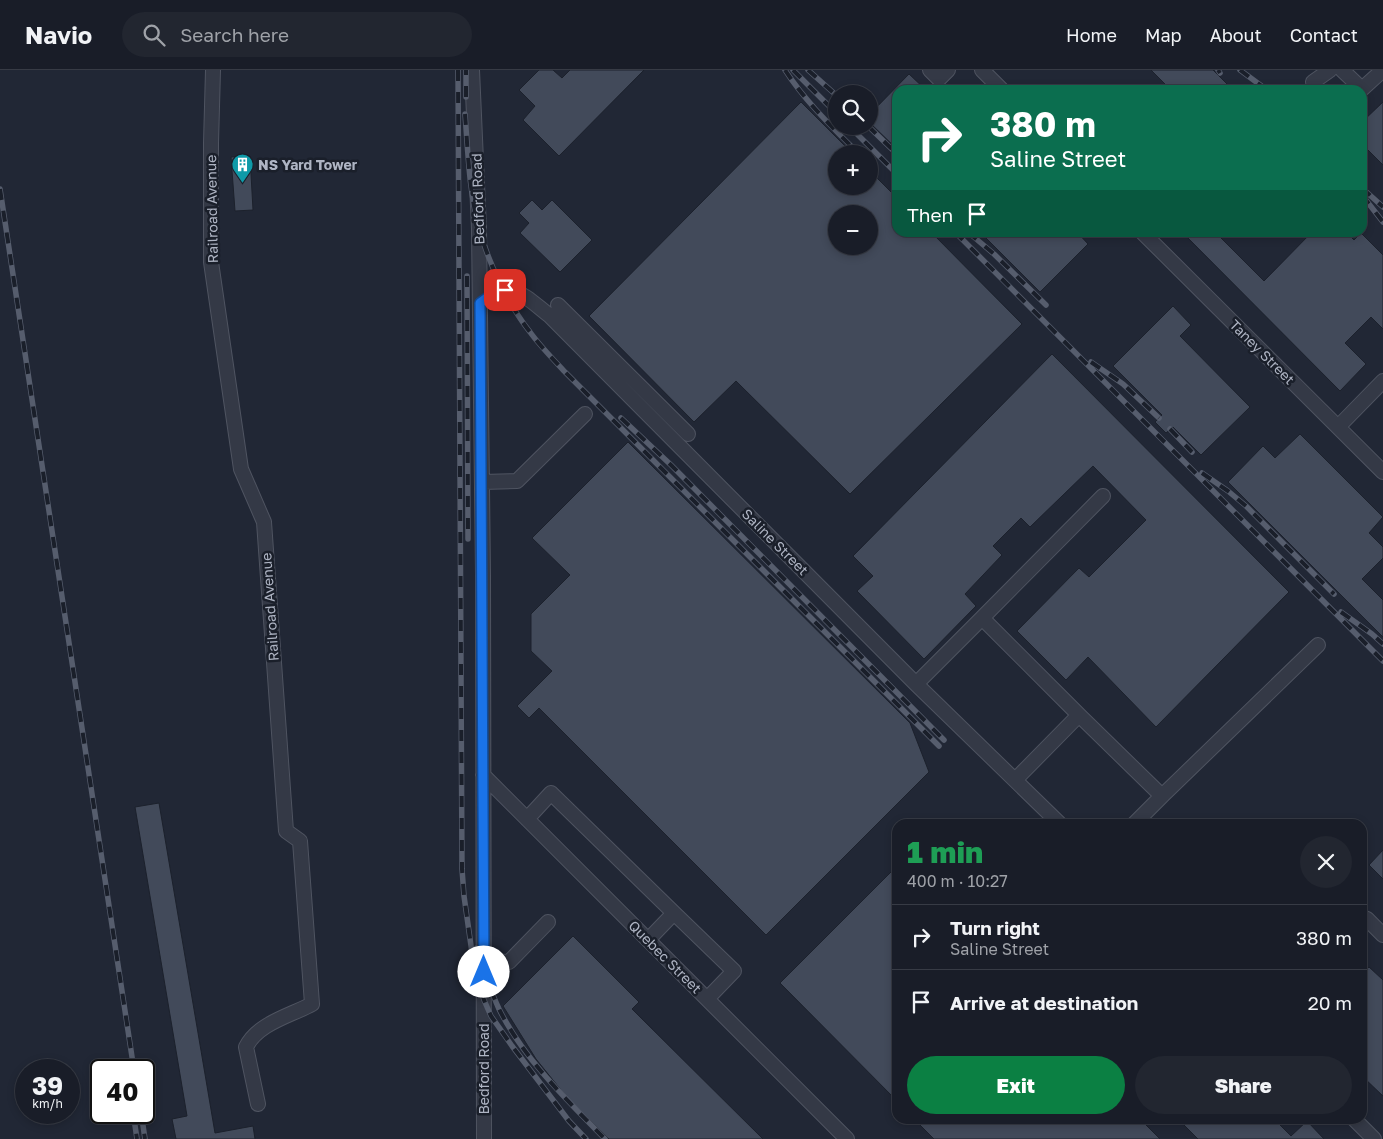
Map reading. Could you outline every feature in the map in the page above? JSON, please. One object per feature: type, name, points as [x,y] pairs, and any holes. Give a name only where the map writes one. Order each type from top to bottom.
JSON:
[{"type":"street","name":"Railroad Avenue","points":[[213,70],[210,143],[212,262],[241,469],[264,522],[286,831],[300,840],[312,1004],[272,1021],[249,1041],[246,1047],[258,1104]]},
{"type":"street","name":"Bedford Road","points":[[472,70],[479,229],[480,303],[484,1139]]},
{"type":"street","points":[[930,70],[939,79],[948,70]]},
{"type":"street","points":[[982,70],[997,85]]},
{"type":"street","points":[[1312,82],[1330,70]]},
{"type":"street","points":[[1342,70],[1357,85]]},
{"type":"street","points":[[1367,85],[1383,70]]},
{"type":"street","name":"Taney Street","points":[[1147,237],[1383,472]]},
{"type":"street","name":"Saline Street","points":[[480,303],[499,291],[510,290],[520,294],[550,316],[916,684],[1055,819]]},
{"type":"street","points":[[558,305],[688,434]]},
{"type":"street","points":[[1338,427],[1383,381]]},
{"type":"street","points":[[630,396],[640,386]]},
{"type":"street","points":[[482,482],[517,481],[585,414]]},
{"type":"street","points":[[916,684],[1103,496]]},
{"type":"street","points":[[982,618],[1162,796]]},
{"type":"street","points":[[1139,819],[1318,645]]},
{"type":"street","points":[[1016,779],[1079,715]]},
{"type":"street","name":"Quebec Street","points":[[483,775],[847,1139]]},
{"type":"street","points":[[527,819],[551,793],[734,971],[707,999]]},
{"type":"street","points":[[648,940],[674,913]]},
{"type":"street","points":[[1367,919],[1383,934]]},
{"type":"street","points":[[484,961],[508,962],[548,922]]},
{"type":"street","points":[[1359,1124],[1374,1139]]},
{"type":"building","points":[[539,70],[553,70],[562,78],[570,70],[644,70],[559,156],[523,120],[535,106],[519,90]]},
{"type":"building","points":[[1151,70],[1213,70],[1228,85],[1166,85]]},
{"type":"building","points":[[909,74],[921,85],[898,85]]},
{"type":"building","points":[[892,91],[892,144],[878,131],[878,106]]},
{"type":"building","points":[[801,102],[828,129],[828,135],[834,135],[844,145],[828,145],[828,195],[878,195],[878,179],[892,193],[892,237],[936,237],[1022,324],[850,494],[736,381],[694,422],[589,316]]},
{"type":"building","points":[[1383,102],[1383,165],[1367,149],[1367,117]]},
{"type":"building","name":"NS Yard Tower","points":[[250,156],[253,210],[235,211],[231,157]]},
{"type":"building","points":[[532,200],[542,210],[552,200],[592,240],[560,272],[520,233],[529,223],[519,213]]},
{"type":"building","points":[[985,237],[1082,237],[1088,244],[1040,292]]},
{"type":"building","points":[[1187,237],[1220,237],[1264,281],[1307,237],[1351,237],[1354,240],[1357,237],[1365,237],[1383,255],[1383,329],[1371,317],[1345,343],[1366,364],[1340,391]]},
{"type":"building","points":[[1173,306],[1191,325],[1180,336],[1250,407],[1201,455],[1173,427],[1166,433],[1155,422],[1162,415],[1113,366]]},
{"type":"building","points":[[1052,354],[1289,592],[1156,727],[1088,657],[1066,680],[1017,631],[1079,568],[1089,577],[1146,520],[1093,466],[1030,527],[1021,518],[993,546],[1002,555],[965,594],[976,606],[924,659],[857,591],[873,576],[853,556]]},
{"type":"building","points":[[1300,434],[1383,517],[1369,533],[1383,547],[1383,558],[1362,579],[1383,600],[1383,637],[1228,482],[1263,446],[1275,458]]},
{"type":"building","points":[[628,442],[910,723],[929,772],[766,935],[539,708],[529,718],[517,706],[552,671],[531,651],[531,614],[570,575],[532,538]]},
{"type":"building","points":[[159,803],[215,1133],[253,1126],[255,1139],[176,1139],[172,1119],[187,1116],[135,807]]},
{"type":"building","points":[[1383,850],[1383,879],[1369,865]]},
{"type":"building","points":[[892,873],[892,1096],[780,983]]},
{"type":"building","points":[[573,936],[639,1002],[632,1009],[763,1139],[609,1139],[565,1095],[536,1059],[503,1006]]},
{"type":"building","points":[[1369,967],[1383,980],[1383,1096],[1367,1081],[1367,969]]},
{"type":"building","points":[[919,1124],[1145,1124],[1160,1139],[934,1139]]},
{"type":"building","points":[[1183,1124],[1279,1124],[1291,1136],[1304,1124],[1310,1124],[1324,1139],[1198,1139]]},
{"type":"railway","points":[[458,70],[462,869],[464,896],[474,967],[491,1016],[569,1121],[586,1139]]},
{"type":"railway","points":[[466,70],[466,97]]},
{"type":"railway","points":[[785,70],[810,103],[850,145]]},
{"type":"railway","points":[[793,70],[828,105]]},
{"type":"railway","points":[[808,70],[828,88]]},
{"type":"railway","points":[[1240,70],[1260,85]]},
{"type":"railway","points":[[465,114],[471,186],[483,241],[493,268],[522,321],[565,372],[939,746]]},
{"type":"railway","points":[[858,135],[892,169]]},
{"type":"railway","points":[[877,135],[892,149]]},
{"type":"railway","points":[[0,189],[132,1059]]},
{"type":"railway","points":[[1367,193],[1383,207]]},
{"type":"railway","points":[[1367,201],[1383,222]]},
{"type":"railway","points":[[960,237],[1383,661]]},
{"type":"railway","points":[[974,237],[1046,305]]},
{"type":"railway","points":[[467,276],[468,539]]},
{"type":"railway","points":[[1091,362],[1123,384],[1159,418]]},
{"type":"railway","points":[[621,418],[671,465],[944,740]]},
{"type":"railway","points":[[1170,429],[1192,452]]},
{"type":"railway","points":[[1202,473],[1246,506],[1334,594]]},
{"type":"railway","points":[[1341,612],[1383,644]]},
{"type":"railway","points":[[476,948],[499,1009],[521,1045],[547,1078],[605,1139]]},
{"type":"railway","points":[[135,1124],[137,1139]]},
{"type":"railway","points":[[143,1124],[145,1139]]},
{"type":"place","name":"NS Yard Tower","points":[[242,184]]},
{"type":"route","points":[[484,972],[480,303],[491,295],[505,290]]}]
